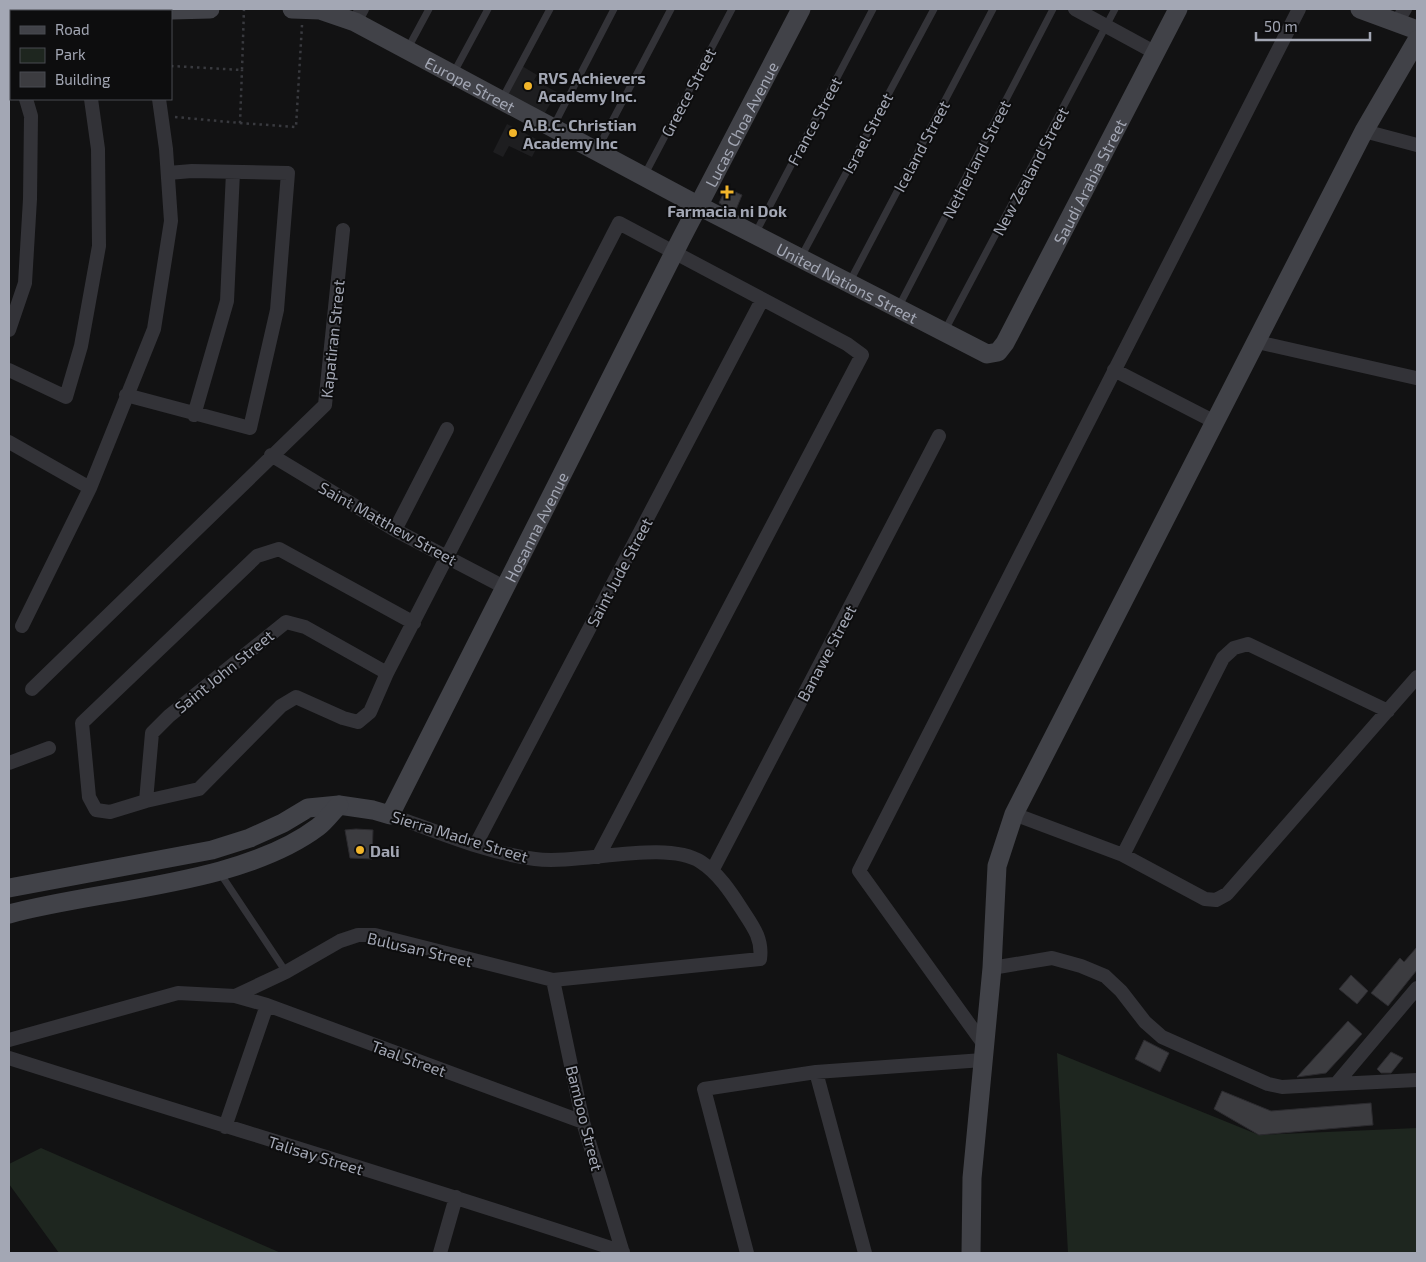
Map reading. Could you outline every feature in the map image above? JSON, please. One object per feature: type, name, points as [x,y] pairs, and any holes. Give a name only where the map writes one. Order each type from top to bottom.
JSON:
[{"type":"street","points":[[135,10],[210,9]]},
{"type":"street","name":"Europe Street","points":[[292,9],[358,15],[407,50],[699,206]]},
{"type":"street","name":"Lucas Choa Avenue","points":[[678,246],[801,9]]},
{"type":"street","points":[[1075,9],[1154,52]]},
{"type":"street","name":"Saudi Arabia Street","points":[[998,352],[1005,344],[1154,52],[1178,9]]},
{"type":"street","points":[[984,1053],[858,870],[1299,9]]},
{"type":"street","points":[[1360,9],[1400,16],[1417,30]]},
{"type":"street","points":[[971,1253],[972,1178],[992,968],[997,866],[1014,814],[1364,131],[1417,40]]},
{"type":"street","points":[[9,330],[25,283],[30,199],[31,116],[26,100]]},
{"type":"street","points":[[9,370],[66,397],[81,346],[99,246],[98,149],[92,100]]},
{"type":"street","points":[[22,626],[90,488],[154,329],[171,221],[168,173],[159,100]]},
{"type":"street","points":[[1364,131],[1417,146]]},
{"type":"street","points":[[194,415],[227,301],[233,172]]},
{"type":"street","points":[[126,395],[194,415],[250,428],[277,310],[288,173],[168,173]]},
{"type":"street","name":"United Nations Street","points":[[699,206],[988,354],[998,352]]},
{"type":"street","points":[[414,623],[279,549],[256,556],[82,723],[89,797],[96,810],[110,812],[199,788],[281,706],[296,696],[343,718],[358,722],[370,712],[387,673],[414,623],[619,223],[678,246],[762,300],[847,344],[862,355],[598,857]]},
{"type":"street","name":"Kapatiran Street","points":[[32,689],[271,455],[325,406],[343,230]]},
{"type":"street","name":"Hosanna Avenue","points":[[390,816],[678,246]]},
{"type":"street","name":"Saint Jude Street","points":[[476,844],[762,300]]},
{"type":"street","points":[[1257,342],[1416,378]]},
{"type":"street","points":[[1114,370],[1215,422]]},
{"type":"street","points":[[395,530],[447,429]]},
{"type":"street","name":"Banawe Street","points":[[712,871],[939,436]]},
{"type":"street","points":[[9,442],[90,488]]},
{"type":"street","name":"Saint Matthew Street","points":[[271,455],[395,530],[506,588]]},
{"type":"street","name":"Saint John Street","points":[[146,801],[152,733],[168,716],[286,622],[305,627],[387,673]]},
{"type":"street","points":[[1123,854],[1223,658],[1234,648],[1248,644],[1388,711]]},
{"type":"street","points":[[1014,814],[1123,854],[1205,898],[1216,900],[1227,894],[1417,676]]},
{"type":"street","points":[[9,763],[48,748]]},
{"type":"street","points":[[9,914],[218,871],[259,857],[292,842],[318,826],[339,805]]},
{"type":"street","name":"Sierra Madre Street","points":[[9,888],[212,850],[250,838],[283,823],[308,808],[339,805],[372,810],[476,844],[535,859],[567,861],[662,853],[682,854],[699,861],[712,871],[758,934],[762,946],[760,959]]},
{"type":"street","points":[[98,871],[103,896]]},
{"type":"street","name":"Bulusan Street","points":[[9,1040],[178,993],[235,996],[286,972],[340,942],[358,935],[375,935],[553,980],[760,959]]},
{"type":"street","points":[[992,968],[1052,958],[1081,966],[1105,976],[1121,991],[1145,1022],[1162,1037],[1268,1084],[1282,1087],[1417,1080]]},
{"type":"street","name":"Bamboo Street","points":[[553,980],[583,1122],[623,1252]]},
{"type":"street","points":[[1336,1084],[1417,988]]},
{"type":"street","name":"Taal Street","points":[[235,996],[267,1005],[583,1122]]},
{"type":"street","points":[[225,1127],[267,1005]]},
{"type":"street","points":[[747,1253],[704,1089],[816,1072],[984,1053]]},
{"type":"street","name":"Talisay Street","points":[[9,1058],[225,1127],[456,1197],[623,1252]]},
{"type":"street","points":[[816,1072],[865,1253]]},
{"type":"street","points":[[440,1253],[456,1197]]},
{"type":"lane","points":[[407,50],[428,9]]},
{"type":"lane","points":[[452,74],[488,9]]},
{"type":"lane","points":[[501,101],[550,9]]},
{"type":"lane","points":[[553,127],[614,9]]},
{"type":"lane","points":[[596,151],[671,9]]},
{"type":"lane","name":"Greece Street","points":[[644,176],[732,9]]},
{"type":"lane","name":"France Street","points":[[755,234],[873,9]]},
{"type":"lane","name":"Israel Street","points":[[801,257],[934,9]]},
{"type":"lane","name":"Iceland Street","points":[[849,283],[993,9]]},
{"type":"lane","name":"Netherland Street","points":[[898,309],[1053,9]]},
{"type":"lane","name":"New Zealand Street","points":[[944,332],[1115,9]]},
{"type":"lane","points":[[218,871],[286,972]]},
{"type":"path","points":[[240,123],[244,9]]},
{"type":"path","points":[[162,116],[296,127],[311,10]]},
{"type":"path","points":[[172,66],[242,70]]},
{"type":"shaded area","name":"RVS Achievers Academy Inc.","points":[[522,66],[537,75],[534,80],[557,92],[542,118],[505,97]]},
{"type":"shaded area","name":"A.B.C. Christian Academy Inc","points":[[507,124],[540,141],[532,157],[509,146],[503,157],[493,152]]},
{"type":"green space","points":[[1057,1053],[1259,1135],[1417,1128],[1417,1253],[1068,1253]]},
{"type":"green space","points":[[41,1148],[281,1253],[59,1253],[9,1184],[9,1164]]},
{"type":"building","points":[[726,188],[742,195],[735,212],[719,203]]},
{"type":"building","name":"Dali","points":[[345,830],[373,830],[372,859],[350,858]]},
{"type":"building","points":[[1417,947],[1417,970],[1388,1006],[1371,993],[1400,958],[1404,962]]},
{"type":"building","points":[[1351,975],[1368,991],[1357,1004],[1339,989]]},
{"type":"building","points":[[1348,1021],[1362,1034],[1326,1073],[1297,1077]]},
{"type":"building","points":[[1144,1040],[1169,1053],[1160,1072],[1135,1059]]},
{"type":"building","points":[[1391,1052],[1403,1058],[1391,1073],[1381,1073],[1377,1069]]},
{"type":"building","points":[[1222,1091],[1271,1111],[1371,1103],[1373,1125],[1259,1135],[1214,1109]]},
{"type":"place","name":"RVS Achievers Academy Inc.","points":[[528,86]]},
{"type":"place","name":"A.B.C. Christian Academy Inc","points":[[513,133]]},
{"type":"place","name":"Farmacia ni Dok","points":[[727,192]]},
{"type":"place","name":"Dali","points":[[360,850]]}]
